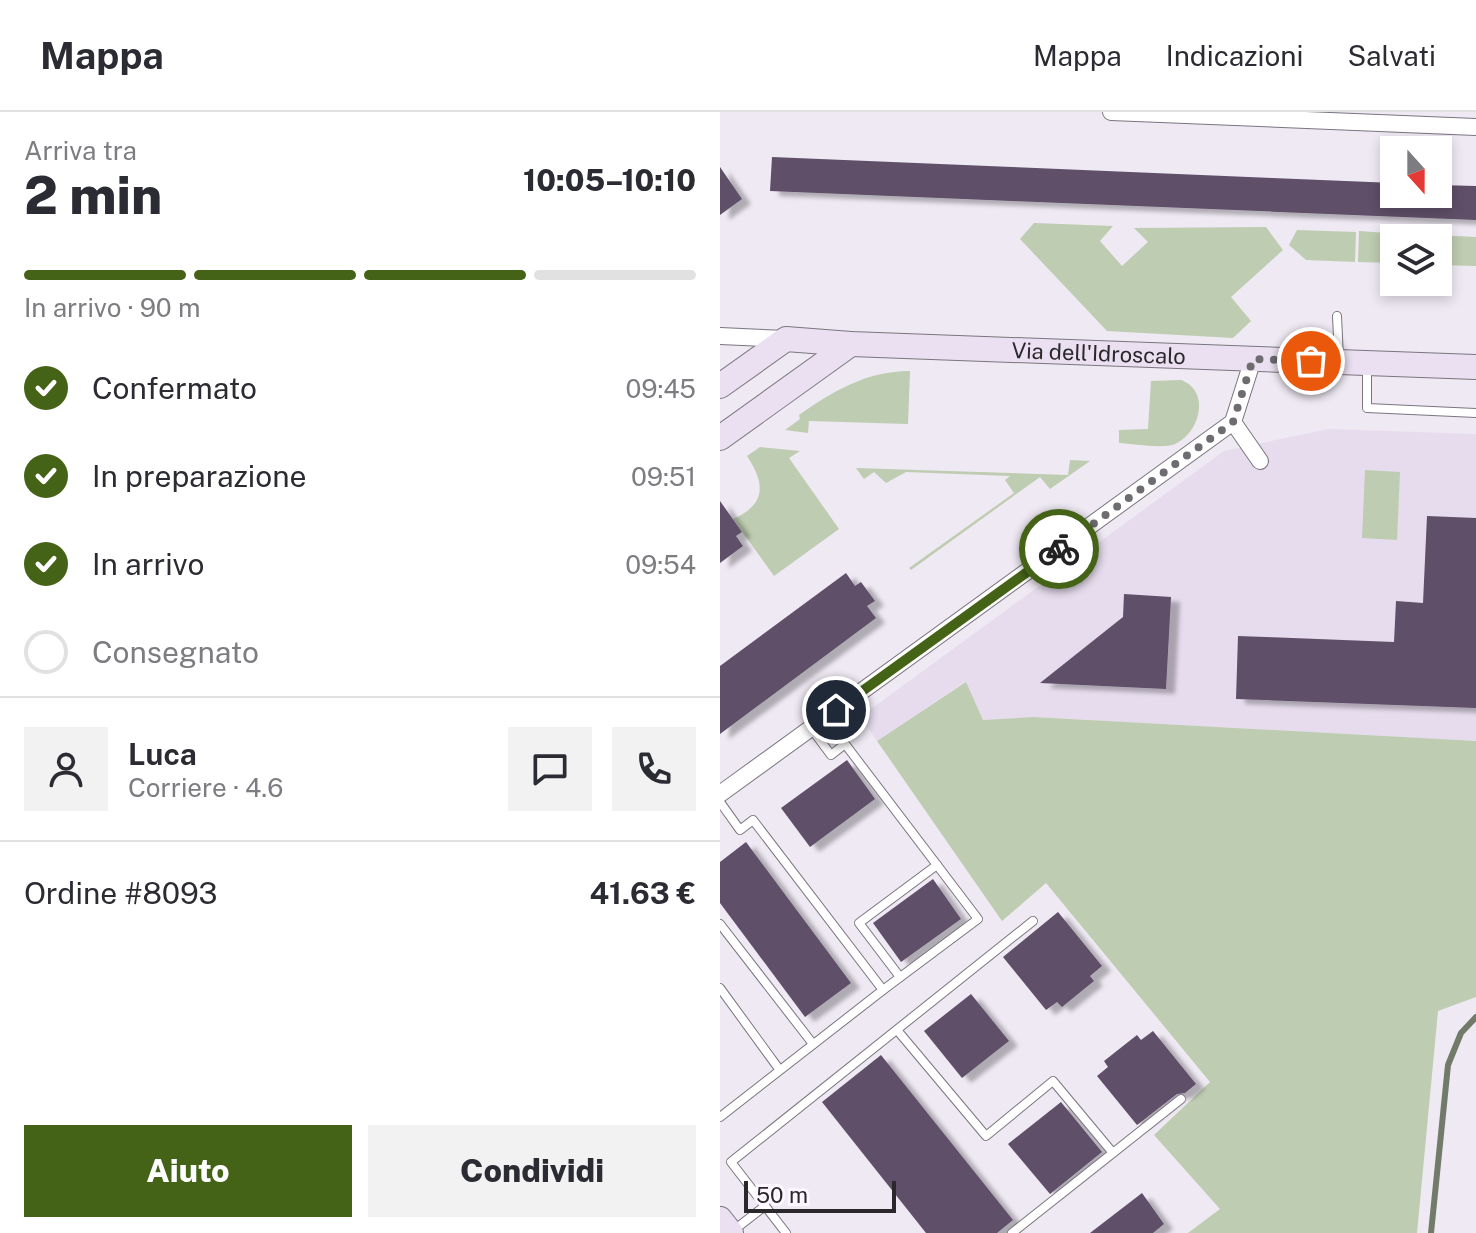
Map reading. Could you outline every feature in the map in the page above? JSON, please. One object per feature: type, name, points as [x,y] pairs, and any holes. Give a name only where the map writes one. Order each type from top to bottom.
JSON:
[{"type":"street","points":[[1111,112],[1229,114],[1476,127]]},
{"type":"street","name":"Via dell'Idroscalo","points":[[720,336],[851,344],[1476,367]]},
{"type":"street","points":[[720,386],[786,339]]},
{"type":"street","points":[[720,438],[851,344]]},
{"type":"street","points":[[720,794],[1233,422],[1253,359]]},
{"type":"street","points":[[1233,422],[1260,461]]},
{"type":"street","points":[[720,1219],[731,1233]]},
{"type":"lane","points":[[1337,316],[1339,362]]},
{"type":"lane","points":[[1367,363],[1367,408],[1476,413]]},
{"type":"lane","points":[[720,1117],[978,919],[845,744],[831,755],[811,728]]},
{"type":"lane","points":[[720,802],[740,830],[753,820],[883,990]]},
{"type":"lane","points":[[900,977],[859,923],[937,865]]},
{"type":"lane","points":[[786,1233],[731,1162],[1033,921]]},
{"type":"lane","points":[[720,924],[813,1044]]},
{"type":"lane","points":[[720,988],[779,1069]]},
{"type":"lane","points":[[897,1030],[986,1136],[1053,1081],[1113,1153]]},
{"type":"lane","points":[[1012,1233],[1181,1099]]},
{"type":"lane","points":[[731,1233],[765,1206]]},
{"type":"shaded area","points":[[1329,429],[1476,434],[1476,741],[1033,717],[983,720],[965,682],[877,741],[860,717],[1224,451]]},
{"type":"green space","points":[[1034,223],[1113,226],[1100,241],[1122,266],[1148,242],[1134,228],[1266,227],[1283,250],[1231,297],[1251,321],[1233,338],[1107,331],[1020,239]]},
{"type":"green space","points":[[1297,230],[1356,232],[1355,262],[1306,260],[1289,245]]},
{"type":"green space","points":[[1359,231],[1380,232],[1380,263],[1358,262]]},
{"type":"green space","points":[[1452,236],[1476,237],[1476,266],[1452,265]]},
{"type":"green space","points":[[910,371],[908,424],[809,421],[808,433],[785,430],[800,419],[799,415],[851,384],[879,374]]},
{"type":"green space","points":[[1181,380],[1190,385],[1199,402],[1196,422],[1184,439],[1164,446],[1119,443],[1119,430],[1148,429],[1151,381]]},
{"type":"green space","points":[[760,447],[800,451],[789,458],[839,529],[774,576],[733,519],[752,507],[760,492],[757,475],[747,456]]},
{"type":"green space","points":[[1070,460],[1090,461],[1050,489],[1040,477],[911,570],[909,568],[1014,493],[1005,480],[1010,476],[906,472],[886,483],[874,472],[864,479],[856,468],[1068,475]]},
{"type":"green space","points":[[1365,470],[1400,472],[1397,540],[1362,538]]},
{"type":"green space","points":[[966,682],[983,720],[1033,717],[1476,741],[1476,997],[1438,1011],[1417,1233],[1188,1233],[1220,1209],[1154,1135],[1210,1082],[1046,883],[1002,921],[877,741]]},
{"type":"building","points":[[772,157],[1380,182],[1380,208],[1452,208],[1452,185],[1476,186],[1476,220],[770,191]]},
{"type":"building","points":[[720,167],[742,199],[720,215]]},
{"type":"building","points":[[720,501],[742,532],[736,536],[743,546],[720,563]]},
{"type":"building","points":[[1427,516],[1476,518],[1476,708],[1236,699],[1238,636],[1394,642],[1396,601],[1423,603]]},
{"type":"building","points":[[846,573],[855,586],[861,582],[875,601],[867,606],[876,618],[720,734],[720,666]]},
{"type":"building","points":[[1124,594],[1171,597],[1166,689],[1040,683],[1123,617]]},
{"type":"building","points":[[847,760],[875,799],[810,847],[781,808]]},
{"type":"building","points":[[746,842],[851,983],[805,1017],[720,903],[720,862]]},
{"type":"building","points":[[933,879],[961,919],[901,962],[873,923]]},
{"type":"building","points":[[1058,912],[1102,966],[1090,976],[1094,981],[1062,1007],[1057,1002],[1046,1010],[1003,957]]},
{"type":"building","points":[[971,994],[1009,1041],[962,1078],[924,1031]]},
{"type":"building","points":[[1153,1031],[1196,1084],[1185,1093],[1177,1094],[1137,1125],[1097,1076],[1108,1067],[1104,1061],[1137,1035],[1141,1040]]},
{"type":"building","points":[[881,1055],[1013,1220],[997,1233],[926,1233],[822,1102]]},
{"type":"building","points":[[1061,1102],[1102,1152],[1050,1194],[1008,1144]]},
{"type":"building","points":[[1142,1193],[1164,1224],[1153,1233],[1090,1233]]},
{"type":"waterway","points":[[1431,1233],[1448,1065],[1461,1033],[1476,1017]]},
{"type":"way so far","points":[[1059,549],[1233,422],[1253,359],[1311,361]]},
{"type":"route","points":[[836,710],[1059,549]]}]
